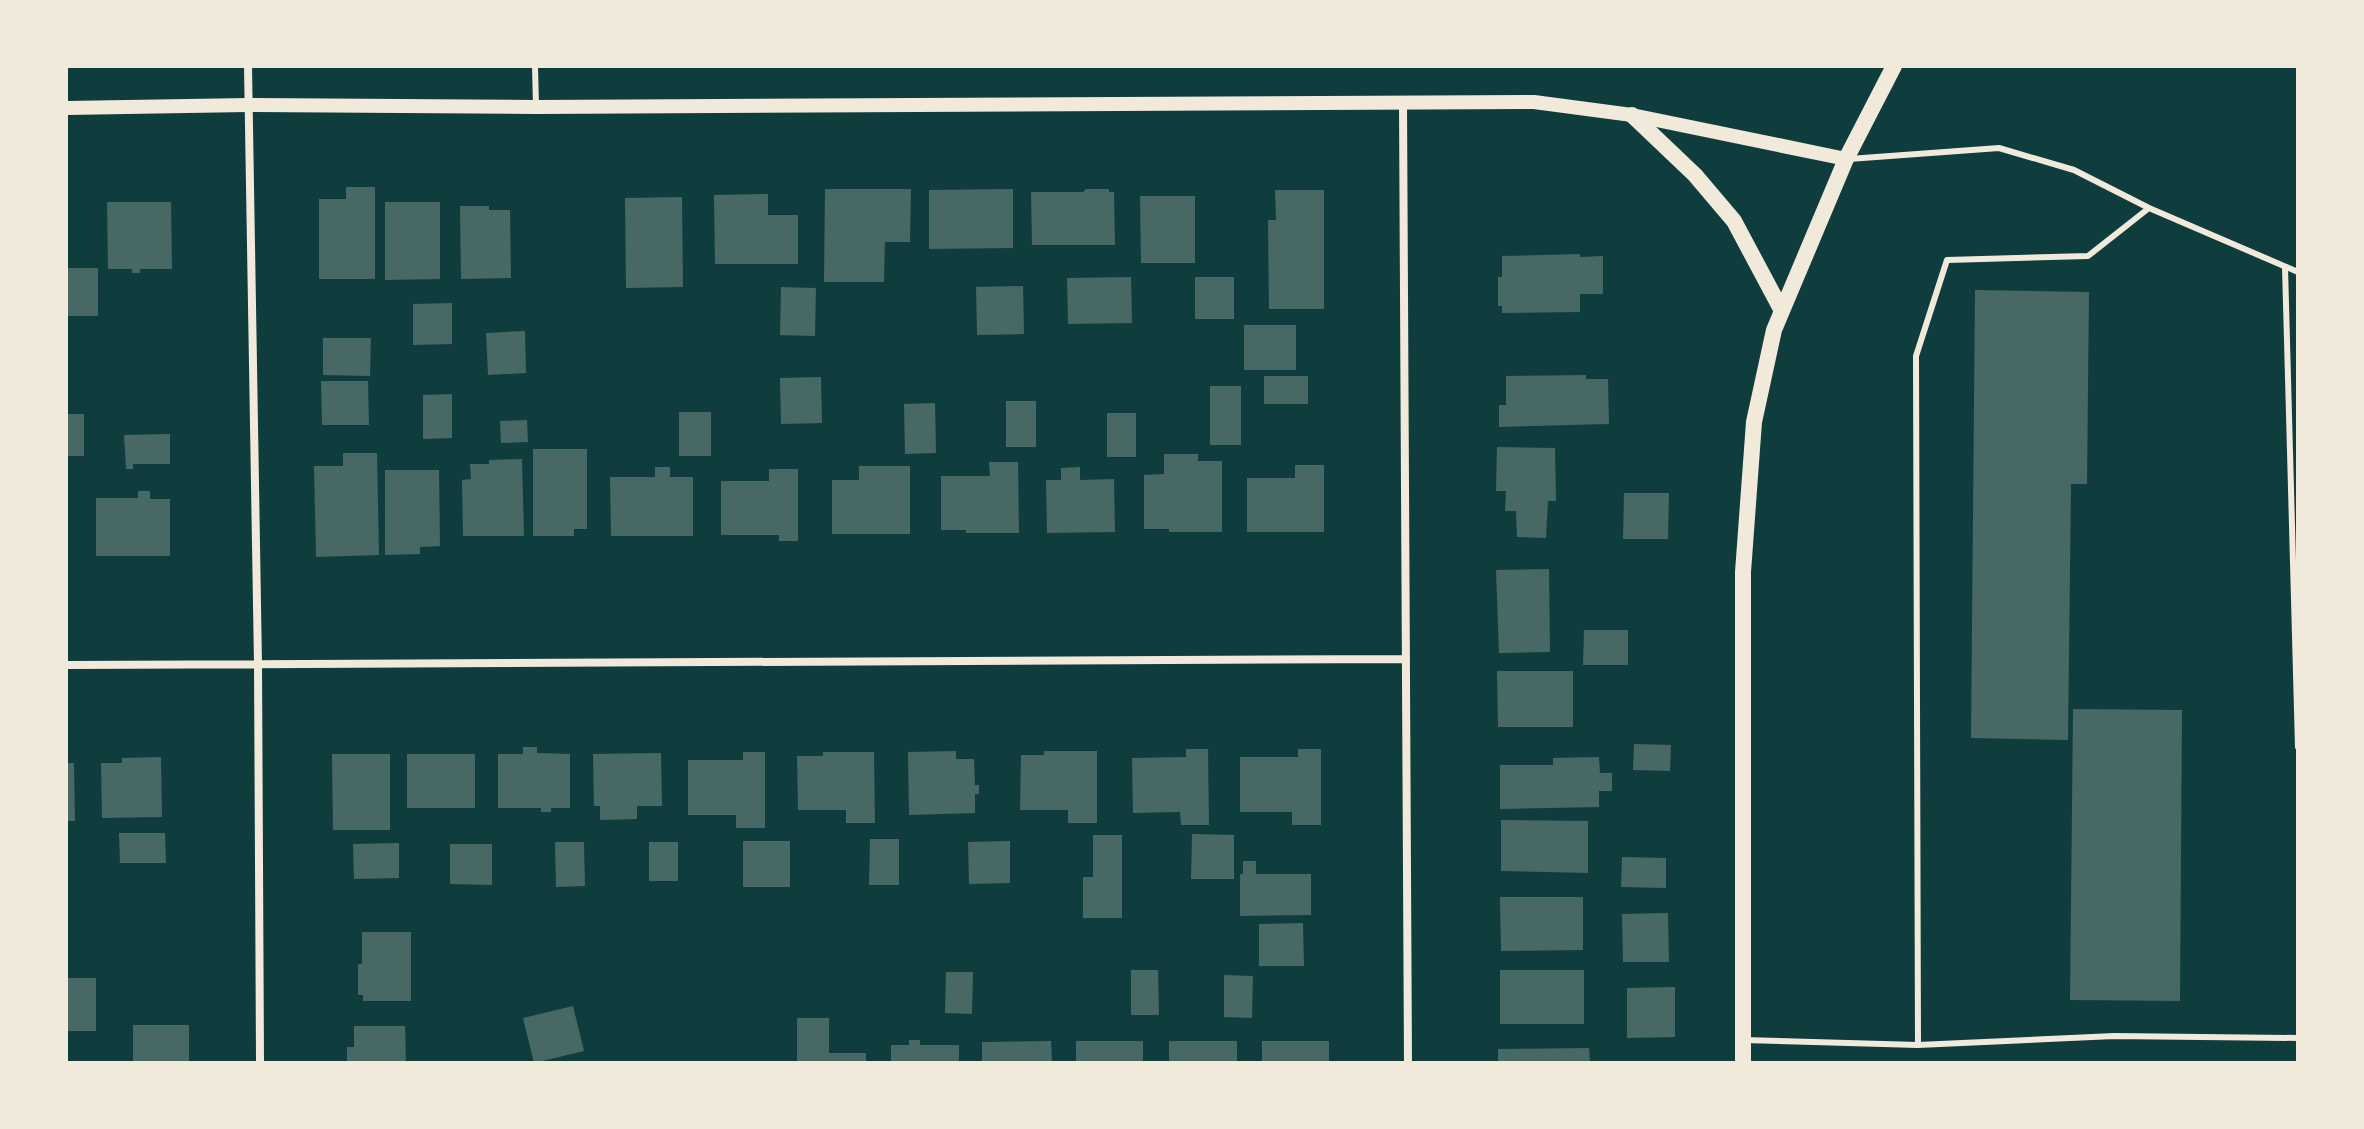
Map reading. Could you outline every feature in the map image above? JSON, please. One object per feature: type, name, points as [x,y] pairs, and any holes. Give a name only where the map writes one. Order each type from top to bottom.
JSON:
[{"type":"main road","points":[[1743,1063],[1743,572],[1754,422],[1774,330],[1846,159],[1894,66]]},
{"type":"main road","points":[[1632,115],[1695,175],[1734,221],[1782,311]]},
{"type":"street","points":[[248,66],[258,664],[260,1063]]},
{"type":"street","points":[[66,108],[1534,102],[1632,115],[1846,159]]},
{"type":"street","points":[[1403,103],[1408,1063]]},
{"type":"street","points":[[66,665],[1406,659]]},
{"type":"lane","points":[[535,66],[536,107]]},
{"type":"lane","points":[[1846,159],[1999,148],[2074,170],[2149,208],[2298,272]]},
{"type":"lane","points":[[1918,1045],[1916,356],[1947,260],[2088,256],[2149,208]]},
{"type":"lane","points":[[2285,267],[2298,747]]},
{"type":"lane","points":[[1743,1040],[1918,1045],[2114,1036],[2298,1038]]},
{"type":"building","points":[[346,187],[375,187],[375,279],[319,279],[319,199],[346,199]]},
{"type":"building","points":[[825,189],[911,189],[910,242],[885,242],[884,282],[824,282]]},
{"type":"building","points":[[1013,189],[1013,248],[929,249],[929,190]]},
{"type":"building","points":[[1086,189],[1109,189],[1109,192],[1114,192],[1115,245],[1032,245],[1031,192],[1083,192]]},
{"type":"building","points":[[1275,190],[1324,190],[1324,309],[1269,309],[1268,220],[1276,220]]},
{"type":"building","points":[[768,194],[768,215],[798,215],[798,264],[715,264],[714,195]]},
{"type":"building","points":[[1140,196],[1195,196],[1195,263],[1141,263]]},
{"type":"building","points":[[682,197],[683,287],[626,288],[625,198]]},
{"type":"building","points":[[107,202],[171,202],[172,269],[140,269],[140,273],[132,273],[132,269],[108,269]]},
{"type":"building","points":[[385,202],[440,202],[440,279],[385,280]]},
{"type":"building","points":[[460,206],[510,210],[511,278],[461,279]]},
{"type":"building","points":[[1580,254],[1580,257],[1603,256],[1603,294],[1580,294],[1580,312],[1502,313],[1502,306],[1498,306],[1498,277],[1502,277],[1502,256]]},
{"type":"building","points":[[66,268],[98,268],[98,316],[66,316]]},
{"type":"building","points":[[1131,277],[1132,323],[1068,324],[1067,278]]},
{"type":"building","points":[[1195,277],[1234,277],[1234,319],[1195,319]]},
{"type":"building","points":[[1023,286],[1024,334],[977,335],[976,287]]},
{"type":"building","points":[[781,287],[816,288],[815,336],[780,335]]},
{"type":"building","points":[[1975,290],[2089,292],[2087,484],[2071,484],[2068,740],[1971,738]]},
{"type":"building","points":[[452,303],[452,344],[413,345],[413,304]]},
{"type":"building","points":[[1244,325],[1296,325],[1296,370],[1244,370]]},
{"type":"building","points":[[525,331],[526,373],[488,375],[486,333]]},
{"type":"building","points":[[323,338],[371,338],[370,376],[323,375]]},
{"type":"building","points":[[1586,375],[1586,379],[1608,379],[1609,424],[1499,427],[1499,405],[1506,405],[1506,376]]},
{"type":"building","points":[[1264,376],[1308,376],[1308,404],[1264,404]]},
{"type":"building","points":[[821,377],[822,423],[781,424],[780,378]]},
{"type":"building","points":[[321,381],[368,381],[369,425],[322,425]]},
{"type":"building","points":[[1210,386],[1241,386],[1241,445],[1210,445]]},
{"type":"building","points":[[452,394],[452,438],[423,439],[423,395]]},
{"type":"building","points":[[1006,401],[1036,401],[1036,447],[1006,447]]},
{"type":"building","points":[[935,403],[936,453],[905,454],[904,404]]},
{"type":"building","points":[[679,412],[711,412],[711,456],[679,456]]},
{"type":"building","points":[[1107,413],[1136,413],[1136,457],[1107,457]]},
{"type":"building","points":[[66,414],[84,414],[84,456],[66,456]]},
{"type":"building","points":[[527,420],[528,442],[501,443],[500,421]]},
{"type":"building","points":[[170,434],[170,464],[133,464],[133,469],[126,469],[124,435]]},
{"type":"building","points":[[1497,447],[1555,448],[1556,501],[1548,501],[1546,538],[1517,537],[1516,511],[1505,511],[1506,491],[1496,491]]},
{"type":"building","points":[[533,449],[587,449],[587,529],[574,529],[574,536],[533,536]]},
{"type":"building","points":[[343,453],[377,453],[379,555],[316,557],[314,466],[343,466]]},
{"type":"building","points":[[1164,454],[1198,454],[1198,461],[1222,461],[1222,532],[1144,529],[1144,475],[1164,474]]},
{"type":"building","points":[[522,459],[524,536],[463,536],[462,480],[471,479],[470,464]]},
{"type":"building","points":[[989,462],[1018,462],[1019,533],[941,530],[941,476],[990,476]]},
{"type":"building","points":[[1295,465],[1324,465],[1324,532],[1247,532],[1247,478],[1295,478]]},
{"type":"building","points":[[859,466],[910,466],[910,534],[832,534],[832,480],[859,480]]},
{"type":"building","points":[[655,467],[670,467],[670,477],[693,477],[693,536],[611,536],[610,477],[655,477]]},
{"type":"building","points":[[1080,467],[1080,480],[1114,479],[1115,532],[1047,533],[1046,480],[1061,480],[1061,468]]},
{"type":"building","points":[[769,469],[798,469],[798,541],[779,541],[779,535],[721,535],[721,481],[769,481]]},
{"type":"building","points":[[385,470],[439,470],[440,546],[420,547],[420,554],[385,555]]},
{"type":"building","points":[[138,491],[150,491],[150,499],[170,499],[170,556],[96,556],[96,498],[138,498]]},
{"type":"building","points":[[1624,493],[1669,493],[1668,539],[1623,539]]},
{"type":"building","points":[[1549,569],[1550,652],[1499,653],[1496,570]]},
{"type":"building","points":[[1584,630],[1628,630],[1628,665],[1583,665]]},
{"type":"building","points":[[1497,671],[1573,671],[1573,727],[1498,727]]},
{"type":"building","points":[[2073,709],[2182,710],[2180,1001],[2070,1000]]},
{"type":"building","points":[[1634,744],[1671,745],[1670,771],[1633,770]]},
{"type":"building","points":[[523,747],[537,747],[537,753],[570,754],[570,808],[551,808],[551,812],[541,812],[541,808],[498,808],[498,754],[523,754]]},
{"type":"building","points":[[1186,749],[1208,749],[1209,825],[1181,825],[1180,812],[1133,813],[1132,758],[1186,757]]},
{"type":"building","points":[[1298,749],[1321,749],[1321,825],[1292,825],[1292,812],[1240,812],[1240,757],[1298,757]]},
{"type":"building","points":[[956,751],[956,759],[974,759],[975,785],[979,785],[979,794],[975,794],[975,813],[909,815],[908,752]]},
{"type":"building","points":[[1044,751],[1097,751],[1097,823],[1068,823],[1068,810],[1020,810],[1021,755],[1044,755]]},
{"type":"building","points":[[743,752],[765,752],[765,828],[736,828],[736,815],[688,815],[688,760],[743,760]]},
{"type":"building","points":[[823,752],[874,752],[875,823],[846,823],[846,810],[798,810],[797,756],[823,756]]},
{"type":"building","points":[[661,753],[662,806],[637,806],[637,819],[600,820],[600,806],[594,806],[593,754]]},
{"type":"building","points":[[332,754],[390,754],[390,830],[333,830]]},
{"type":"building","points":[[407,754],[475,754],[475,808],[407,808]]},
{"type":"building","points":[[161,757],[162,817],[102,818],[101,763],[122,763],[122,758]]},
{"type":"building","points":[[1599,757],[1600,773],[1612,773],[1612,791],[1599,791],[1599,807],[1500,809],[1500,765],[1553,765],[1553,758]]},
{"type":"building","points":[[66,763],[74,763],[75,821],[66,821]]},
{"type":"building","points":[[1501,820],[1588,821],[1588,873],[1501,871]]},
{"type":"building","points":[[119,833],[165,833],[166,863],[120,863]]},
{"type":"building","points":[[1192,834],[1234,835],[1234,879],[1191,879]]},
{"type":"building","points":[[1093,835],[1122,835],[1122,918],[1083,918],[1083,877],[1093,877]]},
{"type":"building","points":[[870,839],[899,839],[899,885],[869,885]]},
{"type":"building","points":[[743,841],[790,841],[790,887],[743,887]]},
{"type":"building","points":[[1010,841],[1010,883],[969,884],[968,842]]},
{"type":"building","points":[[555,842],[584,842],[585,886],[556,887]]},
{"type":"building","points":[[649,842],[678,842],[678,881],[649,881]]},
{"type":"building","points":[[399,843],[399,878],[354,879],[353,844]]},
{"type":"building","points":[[450,844],[492,844],[492,885],[450,884]]},
{"type":"building","points":[[1622,857],[1666,858],[1666,888],[1621,887]]},
{"type":"building","points":[[1243,861],[1256,861],[1256,874],[1311,874],[1311,915],[1240,916]]},
{"type":"building","points":[[1500,897],[1583,897],[1583,950],[1501,951]]},
{"type":"building","points":[[1668,913],[1669,962],[1623,962],[1622,914]]},
{"type":"building","points":[[1303,923],[1304,966],[1259,966],[1259,924]]},
{"type":"building","points":[[362,932],[411,932],[411,1001],[363,1001],[363,995],[358,995]]},
{"type":"building","points":[[1131,970],[1158,970],[1159,1015],[1131,1015]]},
{"type":"building","points":[[1500,970],[1584,970],[1584,1024],[1500,1024]]},
{"type":"building","points":[[946,972],[973,972],[972,1014],[945,1013]]},
{"type":"building","points":[[1224,975],[1253,976],[1252,1018],[1224,1017]]},
{"type":"building","points":[[66,978],[96,978],[96,1031],[66,1031]]},
{"type":"building","points":[[1675,987],[1675,1037],[1627,1038],[1627,988]]},
{"type":"building","points":[[573,1006],[584,1051],[534,1063],[523,1018]]},
{"type":"building","points":[[797,1018],[829,1018],[829,1053],[866,1053],[866,1063],[797,1063]]},
{"type":"building","points":[[133,1025],[189,1025],[189,1063],[133,1063]]},
{"type":"building","points":[[354,1026],[405,1026],[406,1063],[347,1063],[347,1047],[354,1047]]},
{"type":"building","points":[[909,1040],[920,1040],[920,1045],[959,1045],[959,1063],[891,1063],[891,1045],[909,1045]]},
{"type":"building","points":[[1051,1041],[1052,1063],[982,1063],[982,1042]]},
{"type":"building","points":[[1076,1041],[1143,1041],[1143,1063],[1076,1063]]},
{"type":"building","points":[[1169,1041],[1237,1041],[1237,1063],[1169,1063]]},
{"type":"building","points":[[1262,1041],[1329,1041],[1329,1063],[1262,1063]]},
{"type":"building","points":[[1589,1048],[1590,1063],[1498,1063],[1498,1049]]}]
